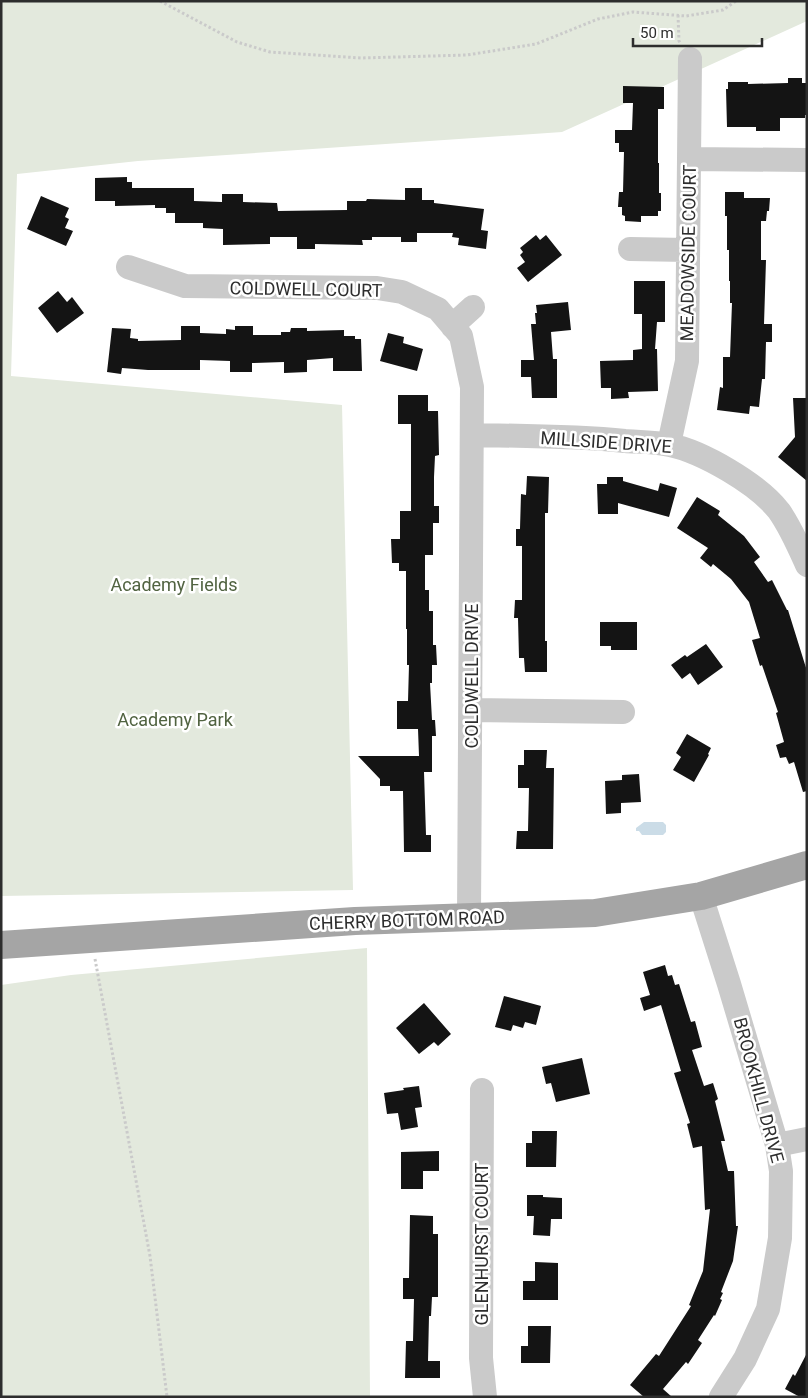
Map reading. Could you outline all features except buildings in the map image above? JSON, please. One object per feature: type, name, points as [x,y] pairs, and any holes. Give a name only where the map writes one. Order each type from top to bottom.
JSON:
[{"type":"main road","name":"CHERRY BOTTOM ROAD","points":[[1,945],[347,921],[595,913],[701,896],[807,865]]},
{"type":"street","name":"MEADOWSIDE COURT","points":[[669,444],[686,361],[690,59]]},
{"type":"street","points":[[689,159],[807,160]]},
{"type":"street","points":[[630,249],[688,250]]},
{"type":"street","name":"COLDWELL COURT","points":[[128,267],[185,286],[377,288],[402,292],[438,309],[461,336],[472,387],[473,435]]},
{"type":"street","points":[[452,326],[474,307]]},
{"type":"street","name":"MILLSIDE DRIVE","points":[[473,435],[594,438],[669,444],[692,451],[737,474],[800,527],[807,565]]},
{"type":"street","name":"COLDWELL DRIVE","points":[[469,917],[473,435]]},
{"type":"street","points":[[471,710],[623,712]]},
{"type":"street","name":"BROOKHILL DRIVE","points":[[701,896],[777,1145],[781,1171],[780,1238],[768,1309],[745,1359],[721,1397]]},
{"type":"street","name":"GLENHURST COURT","points":[[482,1090],[481,1358],[485,1397]]},
{"type":"street","points":[[777,1145],[807,1139]]},
{"type":"path","points":[[160,1],[237,42],[270,52],[361,58],[467,55],[536,44],[598,18],[633,12],[686,16],[723,10],[736,1]]},
{"type":"path","points":[[678,15],[679,41],[690,59]]},
{"type":"path","points":[[91,939],[150,1256],[167,1397]]},
{"type":"green space","name":"Academy Park","points":[[1,1],[807,1],[807,21],[562,132],[138,161],[17,174],[11,376],[342,405],[353,890],[1,896]]},
{"type":"green space","points":[[367,948],[370,1397],[1,1397],[1,985],[71,975]]},
{"type":"water","points":[[644,822],[663,822],[666,825],[666,832],[663,835],[642,835],[639,831],[636,831],[636,828]]},
{"type":"park label","name":"Academy Fields","points":[[174,584]]}]
